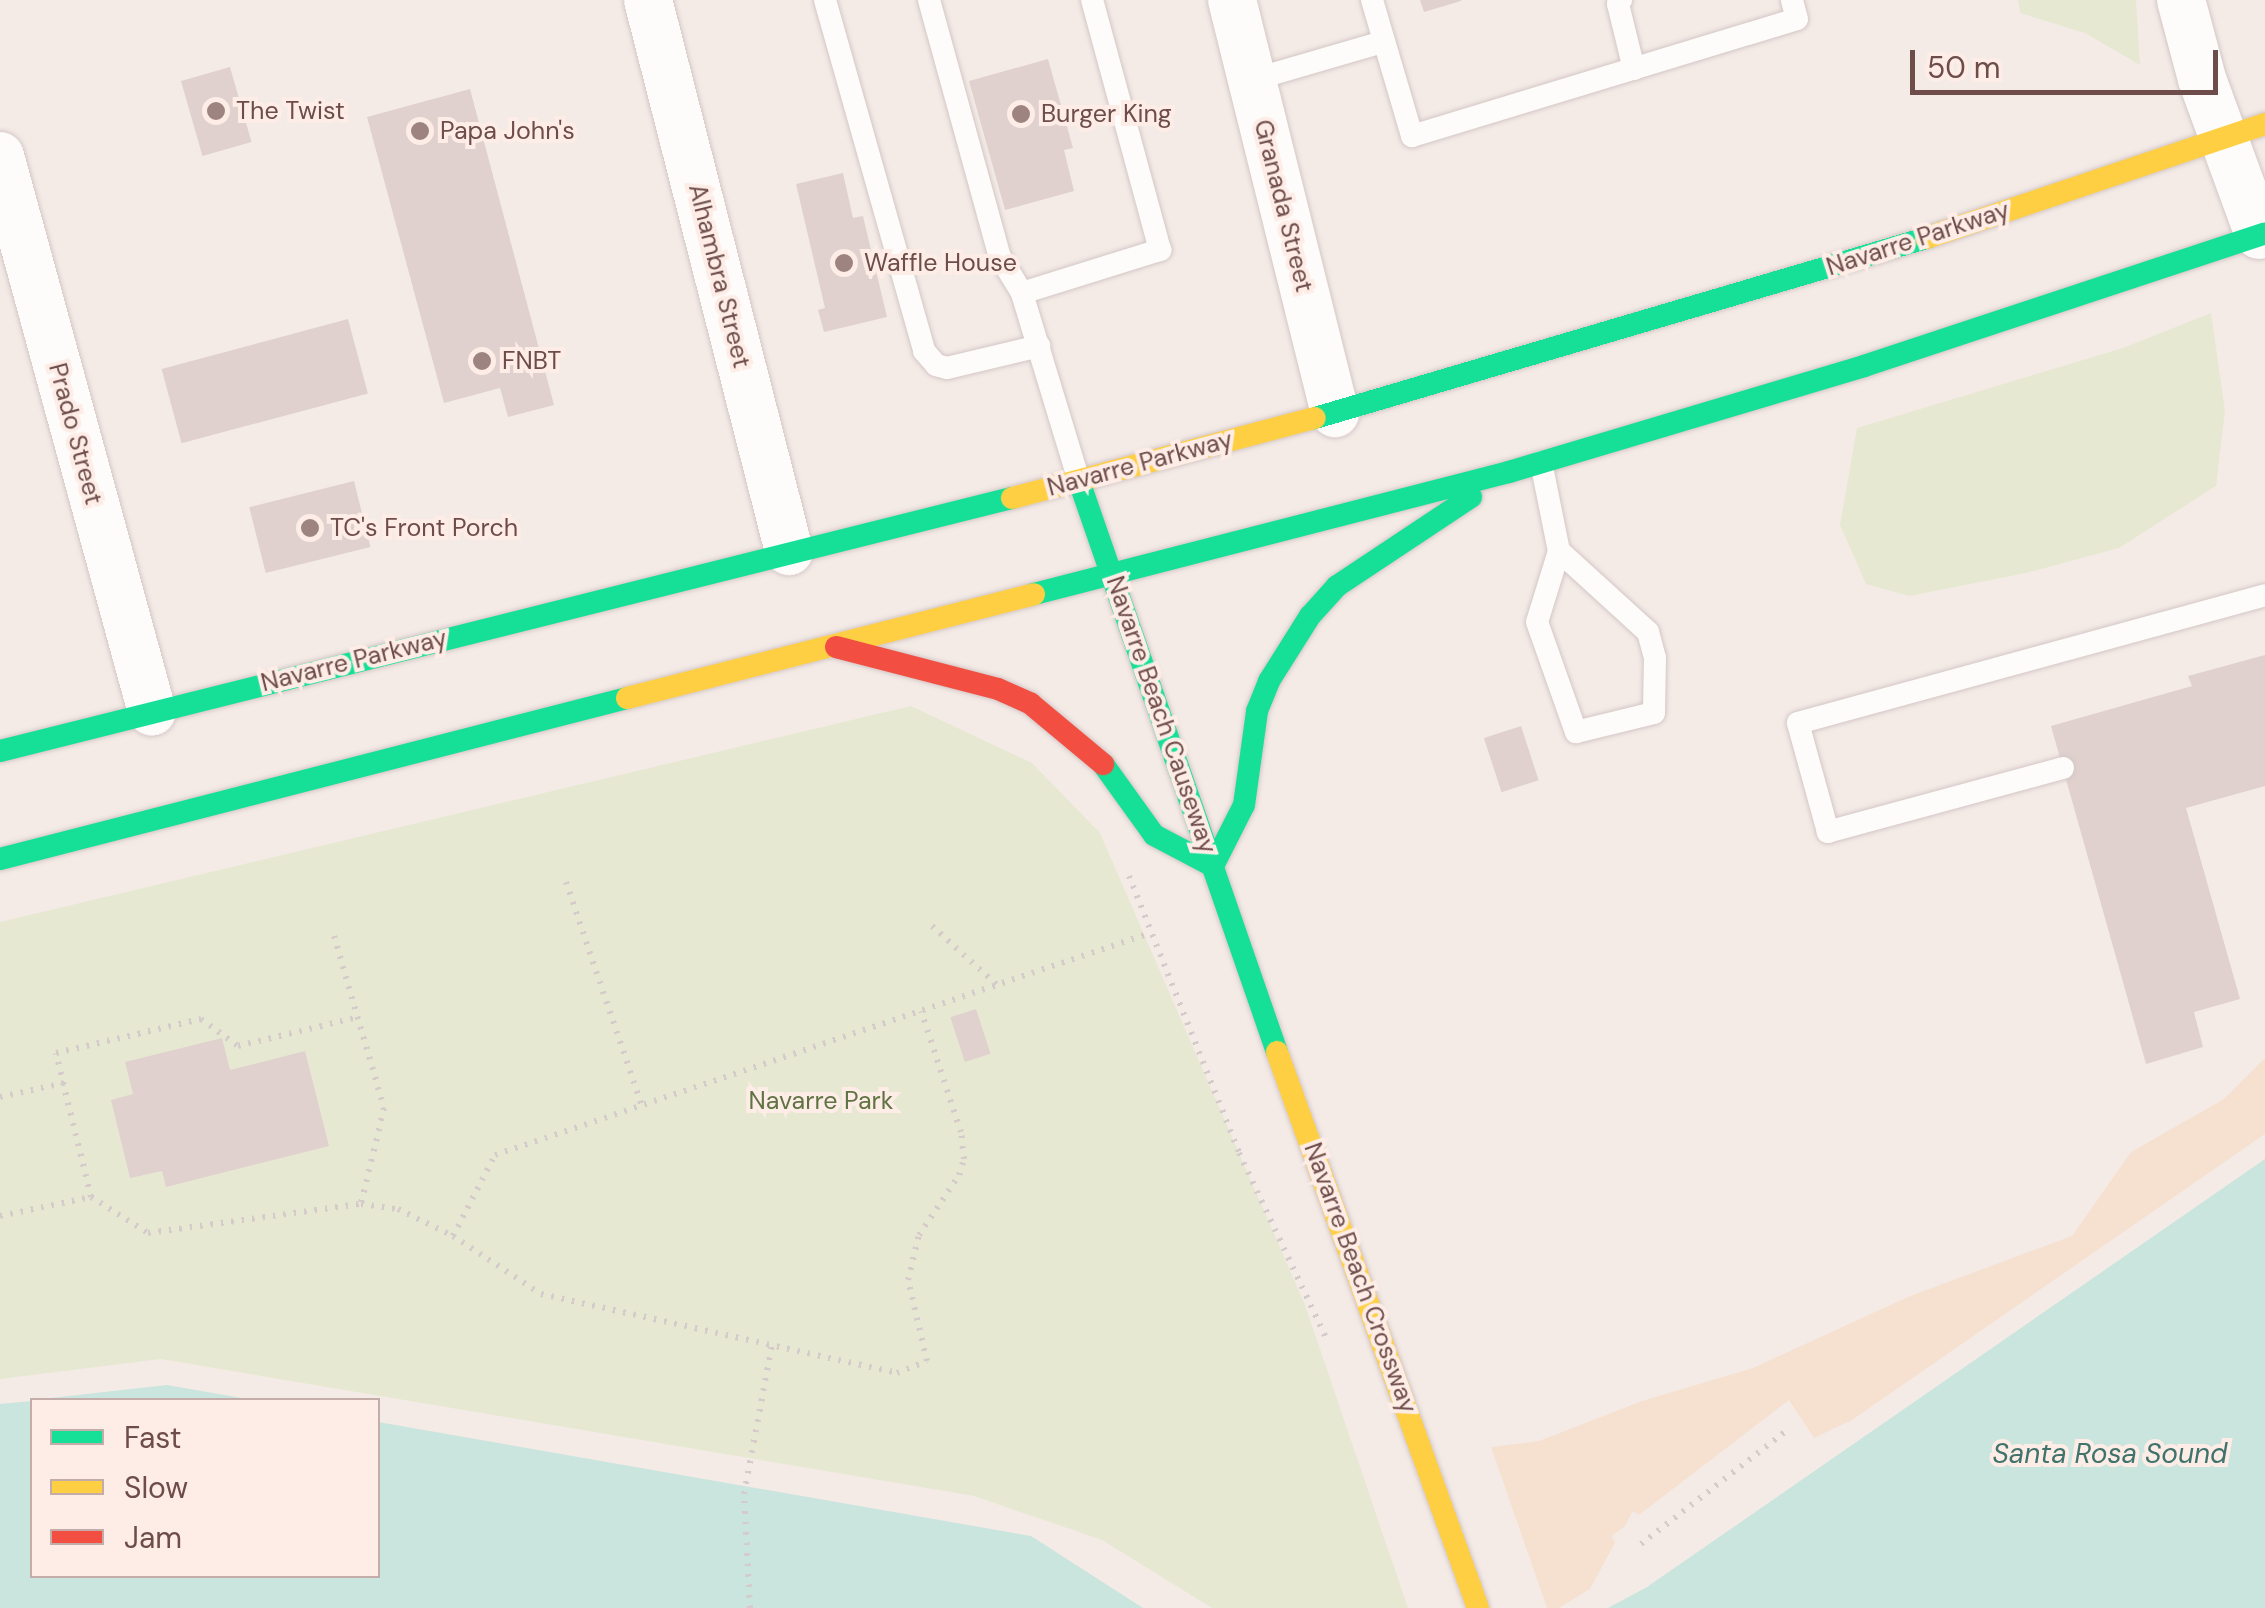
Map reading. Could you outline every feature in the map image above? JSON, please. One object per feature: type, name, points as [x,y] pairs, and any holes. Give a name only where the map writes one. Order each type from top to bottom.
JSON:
[{"type":"main road","name":"Navarre Parkway","points":[[0,752],[789,551],[1078,482],[1335,413],[1922,239],[2244,132]]},
{"type":"main road","points":[[0,858],[1509,472],[2263,243]]},
{"type":"main road","points":[[834,646],[998,690],[1031,704],[1104,765],[1154,836],[1213,866],[1244,805],[1258,711],[1268,681],[1310,616],[1337,586],[1509,472]]},
{"type":"main road","name":"Navarre Beach Causeway","points":[[1078,482],[1114,574],[1240,949]]},
{"type":"main road","name":"Navarre Beach Crossway","points":[[1240,949],[1478,1608]]},
{"type":"street","name":"Alhambra Street","points":[[648,0],[789,551]]},
{"type":"street","name":"Granada Street","points":[[1232,0],[1335,413]]},
{"type":"street","points":[[2180,0],[2244,132],[2263,243]]},
{"type":"street","name":"Prado Street","points":[[0,156],[152,712]]},
{"type":"lane","points":[[824,0],[924,352],[936,365],[948,368],[1039,346]]},
{"type":"lane","points":[[930,0],[1000,258],[1022,292],[1078,482]]},
{"type":"lane","points":[[1022,292],[1160,250],[1092,0]]},
{"type":"lane","points":[[1372,0],[1412,136],[1797,19],[1792,0]]},
{"type":"lane","points":[[1622,0],[1618,4],[1634,69]]},
{"type":"lane","points":[[1252,80],[1384,42]]},
{"type":"lane","points":[[1542,462],[1558,551],[1537,622],[1576,732],[1654,713],[1655,658],[1648,632],[1558,551]]},
{"type":"lane","points":[[2062,768],[1828,832],[1798,723],[2265,595]]},
{"type":"path","points":[[1122,860],[1239,1153],[1332,1352]]},
{"type":"path","points":[[566,882],[642,1106]]},
{"type":"path","points":[[932,926],[997,985]]},
{"type":"path","points":[[453,1236],[495,1155],[1150,934]]},
{"type":"path","points":[[334,936],[384,1108],[361,1204]]},
{"type":"path","points":[[0,1216],[91,1197],[148,1233],[361,1204],[398,1208],[453,1236],[541,1294],[897,1373],[927,1361],[908,1280],[919,1235],[959,1175],[964,1159],[961,1132],[921,1011]]},
{"type":"path","points":[[91,1197],[56,1053],[200,1018],[238,1046],[359,1017]]},
{"type":"path","points":[[0,1097],[64,1083]]},
{"type":"path","points":[[750,1608],[744,1494],[772,1344]]},
{"type":"path","points":[[1641,1544],[1785,1432]]},
{"type":"green space","points":[[2018,0],[2136,0],[2140,65],[2085,33],[2020,13]]},
{"type":"green space","points":[[2211,313],[2225,411],[2216,486],[2119,548],[2026,573],[1909,596],[1866,584],[1840,525],[1857,428],[2123,348]]},
{"type":"green space","name":"Navarre Park","points":[[911,706],[1032,763],[1100,833],[1305,1305],[1408,1608],[1212,1608],[1102,1540],[974,1496],[161,1359],[0,1379],[0,922]]},
{"type":"sand","points":[[2265,1058],[2265,1134],[1852,1420],[1814,1438],[1789,1400],[1639,1515],[1633,1511],[1625,1526],[1612,1536],[1615,1543],[1590,1589],[1559,1608],[1547,1608],[1491,1447],[1539,1441],[1642,1401],[1753,1368],[1910,1296],[2072,1236],[2131,1152],[2224,1099]]},
{"type":"water","name":"Santa Rosa Sound","points":[[2265,1159],[2265,1608],[1608,1608],[1647,1587]]},
{"type":"water","points":[[167,1385],[242,1398],[51,1398]]},
{"type":"water","points":[[30,1401],[30,1578],[380,1578],[380,1422],[1031,1536],[1143,1608],[0,1608],[0,1404]]},
{"type":"building","points":[[1420,0],[1461,0],[1461,1],[1424,12]]},
{"type":"building","name":"Burger King","points":[[1048,59],[1073,148],[1064,150],[1074,191],[1005,210],[969,81]]},
{"type":"building","name":"The Twist","points":[[230,67],[251,142],[202,156],[181,81]]},
{"type":"building","points":[[470,89],[554,405],[508,417],[500,388],[444,403],[367,117]]},
{"type":"building","name":"Waffle House","points":[[843,173],[853,218],[863,216],[887,317],[824,332],[818,310],[825,308],[796,184]]},
{"type":"building","points":[[348,319],[368,393],[182,443],[162,369]]},
{"type":"building","name":"TC's Front Porch","points":[[354,481],[370,547],[266,573],[249,507]]},
{"type":"building","points":[[2265,655],[2265,786],[2186,808],[2240,999],[2194,1012],[2203,1047],[2146,1064],[2051,726],[2192,686],[2188,676]]},
{"type":"building","points":[[1521,726],[1539,780],[1502,792],[1484,738]]},
{"type":"building","points":[[976,1009],[991,1054],[965,1062],[950,1017]]},
{"type":"building","points":[[222,1038],[230,1070],[305,1051],[329,1146],[166,1187],[162,1171],[130,1178],[111,1100],[133,1094],[125,1062]]},
{"type":"traffic: fast","points":[[1034,594],[1509,472],[1864,366],[2265,233]]},
{"type":"traffic: fast","points":[[1315,418],[1926,238]]},
{"type":"traffic: fast","points":[[1079,481],[1277,1052]]},
{"type":"traffic: fast","points":[[1103,764],[1154,835],[1213,866],[1244,805],[1257,711],[1269,681],[1310,616],[1337,586],[1471,497]]},
{"type":"traffic: fast","points":[[0,751],[1012,498]]},
{"type":"traffic: fast","points":[[0,859],[627,698]]},
{"type":"traffic: slow","points":[[1926,238],[2265,124]]},
{"type":"traffic: slow","points":[[1012,498],[1315,418]]},
{"type":"traffic: slow","points":[[627,698],[1034,594]]},
{"type":"traffic: slow","points":[[1277,1052],[1478,1608]]},
{"type":"traffic: jam","points":[[836,647],[998,689],[1031,704],[1103,764]]},
{"type":"place","name":"The Twist","points":[[216,111]]},
{"type":"place","name":"Burger King","points":[[1021,114]]},
{"type":"place","name":"Papa John's","points":[[420,131]]},
{"type":"place","name":"Waffle House","points":[[844,263]]},
{"type":"place","name":"FNBT","points":[[482,361]]},
{"type":"place","name":"TC's Front Porch","points":[[310,528]]}]
